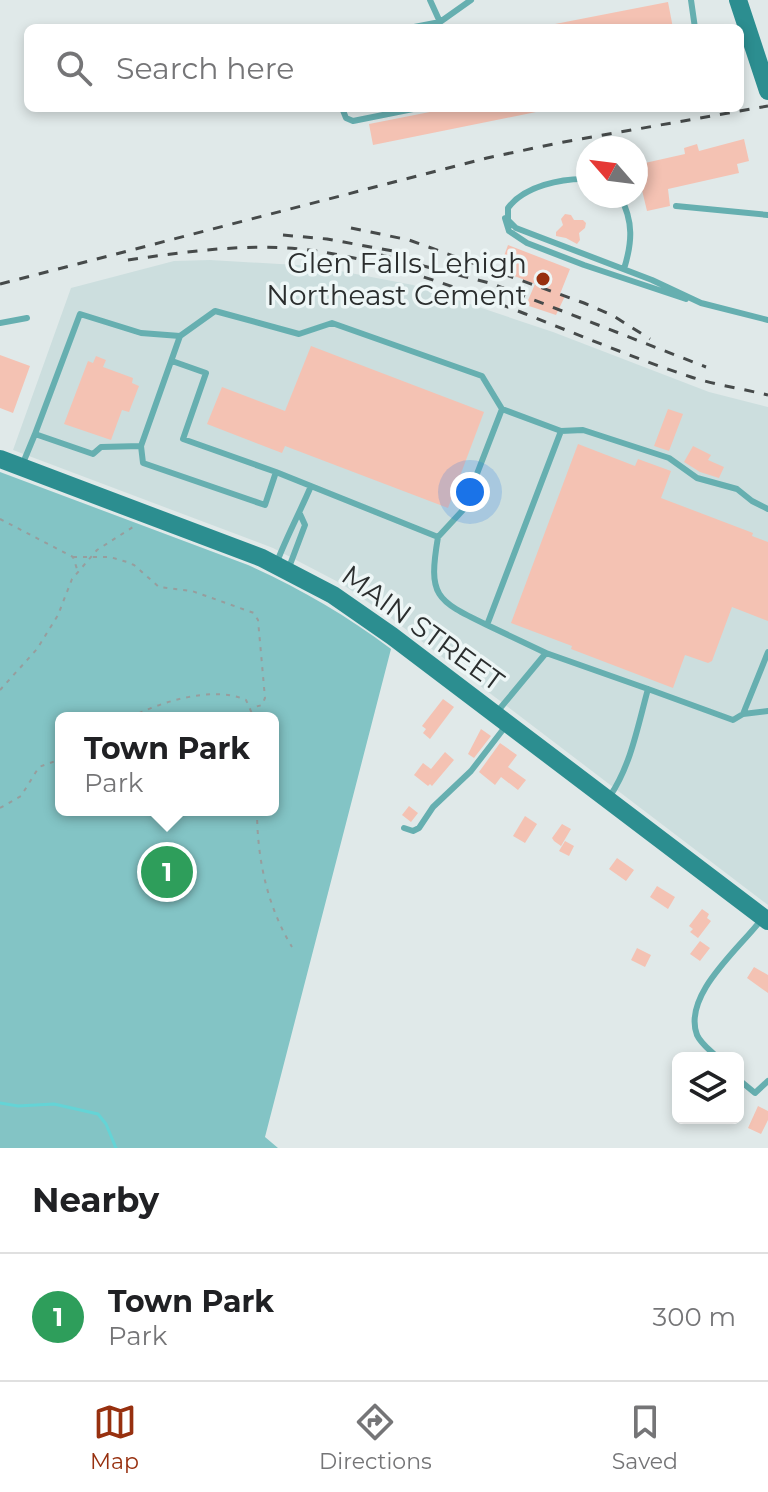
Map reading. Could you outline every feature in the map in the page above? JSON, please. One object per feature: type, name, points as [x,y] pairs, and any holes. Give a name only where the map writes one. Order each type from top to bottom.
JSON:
[{"type":"main road","points":[[738,0],[767,89]]},
{"type":"main road","name":"MAIN STREET","points":[[0,459],[282,567],[346,604],[765,919]]},
{"type":"lane","points":[[430,0],[440,22]]},
{"type":"lane","points":[[430,24],[440,22],[471,0]]},
{"type":"lane","points":[[691,0],[694,24]]},
{"type":"lane","points":[[344,112],[346,118],[356,121],[399,112]]},
{"type":"lane","points":[[576,180],[534,189],[513,201],[506,211],[507,229],[527,243],[664,293],[768,320]]},
{"type":"lane","points":[[676,206],[768,215]]},
{"type":"lane","points":[[624,269],[632,235],[625,208]]},
{"type":"lane","points":[[506,211],[508,220],[515,227],[701,303]]},
{"type":"lane","points":[[276,472],[265,505],[143,463],[141,446],[180,336],[215,311],[299,334],[332,323],[482,376],[502,409],[561,431],[583,430],[669,458],[697,478],[737,489],[768,509]]},
{"type":"lane","points":[[22,467],[80,314],[141,333],[180,336]]},
{"type":"lane","points":[[0,323],[27,318]]},
{"type":"lane","points":[[172,361],[206,373],[183,439],[276,472],[438,537]]},
{"type":"lane","points":[[502,409],[463,510],[438,537],[432,571],[435,589],[450,607],[546,653],[733,720],[743,714],[768,711]]},
{"type":"lane","points":[[487,625],[561,431]]},
{"type":"lane","points":[[35,434],[93,454],[101,447],[141,446]]},
{"type":"lane","points":[[282,567],[293,521],[300,514],[311,486]]},
{"type":"lane","points":[[282,567],[305,525],[300,514]]},
{"type":"lane","points":[[743,714],[768,652]]},
{"type":"lane","points":[[404,828],[413,831],[419,828],[433,807],[471,771],[546,653]]},
{"type":"lane","points":[[607,801],[619,784],[629,758],[648,689]]},
{"type":"lane","points":[[713,1052],[696,1032],[702,992],[723,962],[765,919]]},
{"type":"lane","points":[[744,1084],[755,1093],[768,1081]]},
{"type":"path","points":[[0,690],[37,649],[58,615],[72,579],[89,559],[97,550],[150,515]]},
{"type":"path","points":[[0,519],[73,557],[110,557],[127,562],[159,587],[192,591],[254,613],[258,620],[265,698],[262,705],[251,708]]},
{"type":"path","points":[[73,557],[78,572]]},
{"type":"path","points":[[142,712],[163,702],[215,694],[246,700],[252,712]]},
{"type":"path","points":[[0,808],[21,796],[39,767],[55,761]]},
{"type":"path","points":[[257,816],[267,891],[274,915],[292,947]]},
{"type":"shaded area","points":[[174,261],[314,266],[413,285],[553,332],[709,392],[768,407],[768,905],[342,584],[273,548],[13,450],[71,288]]},
{"type":"shaded area","points":[[0,472],[248,565],[322,603],[391,649],[265,1137],[278,1148],[0,1148]]},
{"type":"building","points":[[668,2],[672,24],[555,24]]},
{"type":"building","points":[[430,112],[536,112],[373,145],[369,124]]},
{"type":"building","points":[[744,139],[749,161],[737,164],[739,173],[668,189],[670,206],[647,211],[648,162],[685,154],[684,148],[697,144],[699,151]]},
{"type":"building","points":[[565,214],[586,223],[579,233],[577,244],[556,236]]},
{"type":"building","name":"Glen Falls Lehigh Northeast Cement","points":[[508,245],[570,269],[560,294],[565,296],[556,315],[526,305],[535,284],[499,270]]},
{"type":"building","points":[[311,346],[484,412],[448,508],[285,446],[282,453],[207,424],[222,387],[285,411]]},
{"type":"building","points":[[0,355],[30,366],[13,413],[0,408]]},
{"type":"building","points":[[96,356],[106,360],[103,367],[133,378],[132,383],[139,386],[129,412],[122,410],[111,440],[64,424],[88,361],[93,363]]},
{"type":"building","points":[[668,409],[683,414],[669,451],[654,446]]},
{"type":"building","points":[[578,444],[635,466],[638,459],[671,471],[661,498],[753,533],[752,536],[768,542],[768,621],[732,607],[712,661],[708,663],[685,655],[673,688],[511,623]]},
{"type":"building","points":[[693,446],[711,455],[708,460],[724,467],[719,478],[700,472],[684,462]]},
{"type":"building","points":[[443,699],[454,707],[430,739],[423,733],[426,729],[422,726]]},
{"type":"building","points":[[481,729],[491,736],[474,758],[468,754]]},
{"type":"building","points":[[500,743],[517,755],[508,767],[526,780],[518,790],[501,777],[495,785],[479,772]]},
{"type":"building","points":[[445,752],[454,760],[432,786],[414,775],[423,763],[431,769]]},
{"type":"building","points":[[409,806],[418,813],[411,822],[402,815]]},
{"type":"building","points":[[525,816],[537,824],[525,843],[513,836]]},
{"type":"building","points":[[562,824],[571,829],[561,846],[552,838]]},
{"type":"building","points":[[565,841],[574,846],[569,856],[559,851]]},
{"type":"building","points":[[617,858],[634,870],[626,881],[609,869]]},
{"type":"building","points":[[657,886],[675,897],[668,909],[650,897]]},
{"type":"building","points":[[702,909],[709,914],[707,918],[711,921],[698,938],[690,932],[693,929],[689,926]]},
{"type":"building","points":[[700,941],[710,948],[700,961],[690,954]]},
{"type":"building","points":[[637,948],[651,955],[645,967],[631,960]]},
{"type":"building","points":[[754,967],[768,975],[768,993],[747,978]]},
{"type":"building","points":[[758,1106],[768,1111],[768,1120],[761,1134],[748,1128]]},
{"type":"waterway","points":[[0,1103],[18,1106],[54,1104],[98,1114],[116,1148]]},
{"type":"railway","points":[[744,110],[768,106]]},
{"type":"railway","points":[[0,284],[487,158],[734,112]]},
{"type":"railway","points":[[351,228],[409,240],[584,303],[612,315],[650,339]]},
{"type":"railway","points":[[283,235],[393,251]]},
{"type":"railway","points":[[128,260],[199,251],[269,247],[316,251],[364,260],[458,289],[691,377],[768,395]]},
{"type":"railway","points":[[381,255],[493,284],[706,367]]},
{"type":"place","name":"Glen Falls Lehigh Northeast Cement","points":[[543,279]]},
{"type":"place","name":"Town Park","points":[[167,872]]}]
